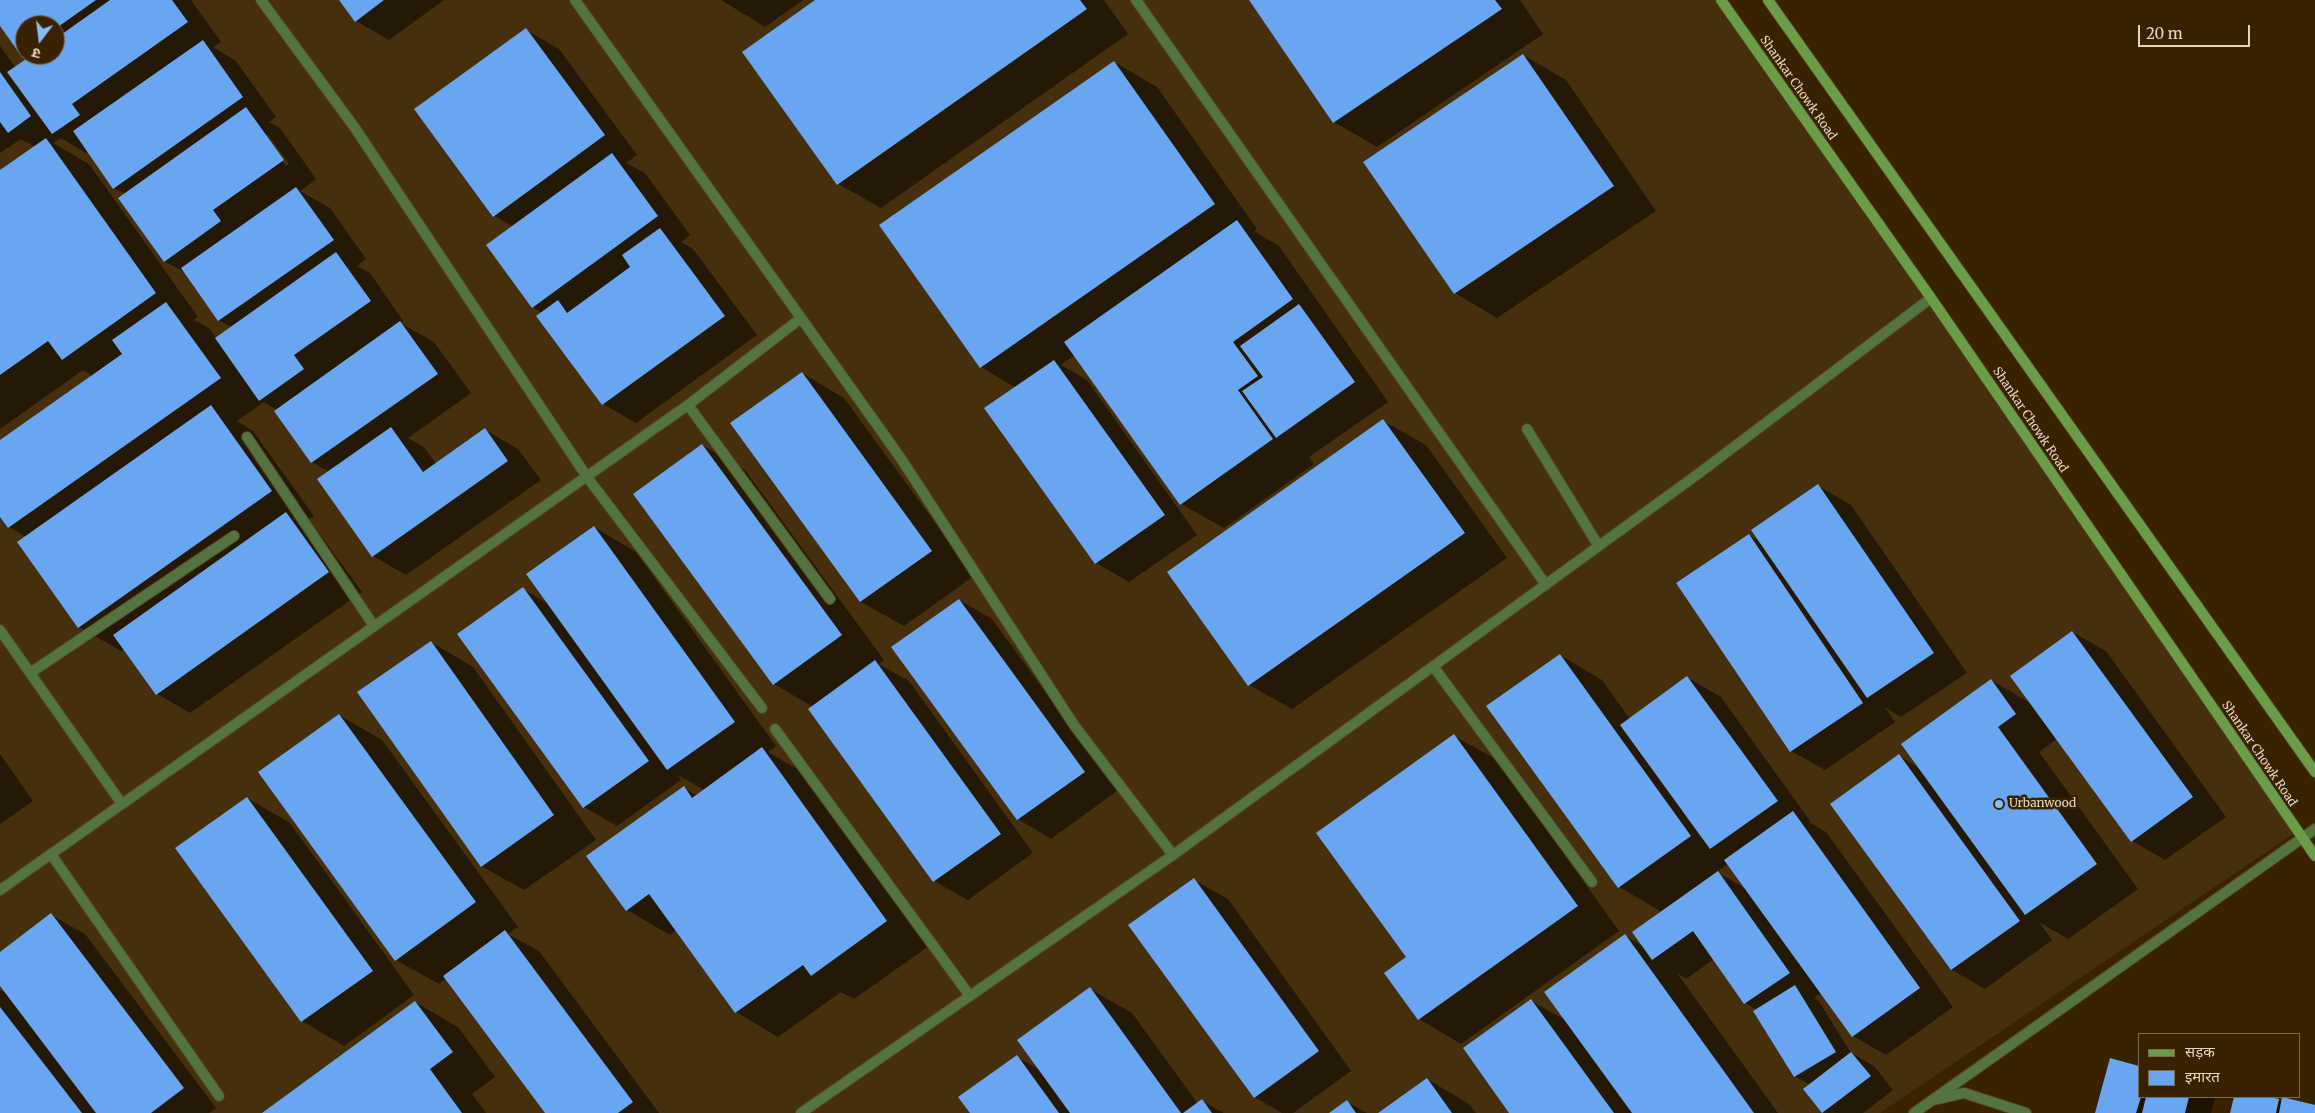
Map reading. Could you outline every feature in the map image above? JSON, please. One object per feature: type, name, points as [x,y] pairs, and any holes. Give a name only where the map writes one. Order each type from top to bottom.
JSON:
[{"type":"main road","name":"Shankar Chowk Road","points":[[1721,0],[1931,298],[2315,856]]},
{"type":"main road","points":[[1768,0],[2315,772]]},
{"type":"street","points":[[262,0],[355,128],[587,477],[762,708]]},
{"type":"street","points":[[576,0],[800,319],[902,460],[1074,725],[1173,855]]},
{"type":"street","points":[[1136,0],[1546,585]]},
{"type":"street","points":[[802,1113],[1173,855],[1546,585],[1833,374],[1931,298]]},
{"type":"street","points":[[0,890],[688,406],[800,319]]},
{"type":"street","points":[[688,406],[830,600]]},
{"type":"street","points":[[1527,429],[1598,545]]},
{"type":"street","points":[[246,437],[374,626]]},
{"type":"street","points":[[30,673],[234,536]]},
{"type":"street","points":[[0,630],[122,804]]},
{"type":"street","points":[[1433,666],[1592,882]]},
{"type":"street","points":[[775,728],[970,996]]},
{"type":"street","points":[[1914,1113],[2315,828]]},
{"type":"street","points":[[51,854],[219,1096]]},
{"type":"street","points":[[1933,1100],[1964,1093],[2026,1113]]},
{"type":"shaded area","points":[[0,0],[1718,0],[2302,828],[1880,1113],[0,1113]]},
{"type":"building","points":[[0,0],[96,0],[65,22],[65,15],[15,15],[15,47],[0,26]]},
{"type":"building","points":[[110,0],[172,0],[188,22],[72,104],[80,115],[52,134],[7,72],[17,65],[65,65],[65,32]]},
{"type":"building","points":[[339,0],[384,0],[355,22]]},
{"type":"building","points":[[815,0],[1080,0],[1087,9],[837,185],[742,52]]},
{"type":"building","points":[[1249,0],[1495,0],[1502,9],[1333,123]]},
{"type":"building","points":[[526,28],[605,135],[493,217],[414,109]]},
{"type":"building","points":[[203,40],[243,97],[113,189],[73,131]]},
{"type":"building","points":[[1523,54],[1614,186],[1454,294],[1363,162]]},
{"type":"building","points":[[1114,61],[1215,204],[980,368],[879,225]]},
{"type":"building","points":[[0,72],[31,116],[8,133],[0,122]]},
{"type":"building","points":[[246,107],[284,160],[213,210],[221,221],[164,262],[118,198]]},
{"type":"building","points":[[46,138],[156,293],[62,360],[48,341],[0,375],[0,170]]},
{"type":"building","points":[[612,153],[658,216],[532,308],[486,245]]},
{"type":"building","points":[[296,187],[334,240],[218,321],[181,268]]},
{"type":"building","points":[[1237,220],[1293,299],[1233,342],[1258,376],[1238,390],[1273,439],[1180,505],[1064,342]]},
{"type":"building","points":[[660,228],[725,316],[602,405],[536,316],[558,300],[567,313],[630,267],[622,255]]},
{"type":"building","points":[[336,252],[371,301],[294,355],[304,369],[259,401],[215,338]]},
{"type":"building","points":[[166,302],[221,378],[8,528],[0,517],[0,440],[122,354],[112,340]]},
{"type":"building","points":[[1299,304],[1355,382],[1276,438],[1242,391],[1263,377],[1240,346]]},
{"type":"building","points":[[400,321],[438,374],[311,463],[274,411]]},
{"type":"building","points":[[1054,360],[1165,515],[1095,564],[984,408]]},
{"type":"building","points":[[802,372],[932,551],[860,602],[730,423]]},
{"type":"building","points":[[211,405],[272,491],[78,628],[17,542]]},
{"type":"building","points":[[1383,419],[1465,533],[1248,686],[1167,572]]},
{"type":"building","points":[[391,427],[423,472],[485,428],[508,461],[372,557],[317,479]]},
{"type":"building","points":[[702,444],[842,635],[773,685],[633,494]]},
{"type":"building","points":[[1818,484],[1934,653],[1867,698],[1751,530]]},
{"type":"building","points":[[286,512],[329,572],[156,695],[113,635]]},
{"type":"building","points":[[594,526],[735,722],[667,770],[526,574]]},
{"type":"building","points":[[1749,534],[1863,703],[1790,752],[1676,583]]},
{"type":"building","points":[[523,587],[649,761],[583,808],[457,634]]},
{"type":"building","points":[[959,599],[1085,772],[1017,820],[891,647]]},
{"type":"building","points":[[2072,631],[2193,797],[2131,842],[2010,676]]},
{"type":"building","points":[[431,641],[554,815],[481,867],[357,692]]},
{"type":"building","points":[[1560,654],[1691,836],[1618,888],[1486,706]]},
{"type":"building","points":[[875,660],[1001,834],[933,882],[808,709]]},
{"type":"building","points":[[1687,676],[1778,801],[1710,849],[1620,725]]},
{"type":"building","name":"Urbanwood","points":[[1991,679],[2016,714],[1998,727],[2097,864],[2025,915],[1901,744]]},
{"type":"building","points":[[339,714],[476,902],[395,961],[258,772]]},
{"type":"building","points":[[1454,734],[1578,906],[1418,1020],[1384,973],[1406,957],[1316,833]]},
{"type":"building","points":[[762,747],[887,921],[811,976],[803,965],[735,1013],[649,894],[626,911],[586,856],[684,786],[692,798]]},
{"type":"building","points":[[1899,754],[2020,921],[1951,970],[1830,804]]},
{"type":"building","points":[[247,797],[373,971],[301,1022],[175,848]]},
{"type":"building","points":[[1793,811],[1920,988],[1852,1037],[1724,860]]},
{"type":"building","points":[[1718,871],[1790,973],[1744,1004],[1693,931],[1652,960],[1632,932]]},
{"type":"building","points":[[1194,878],[1319,1051],[1254,1098],[1128,925]]},
{"type":"building","points":[[51,913],[184,1088],[151,1113],[96,1113],[0,986],[0,952]]},
{"type":"building","points":[[505,930],[633,1102],[618,1113],[545,1113],[443,976]]},
{"type":"building","points":[[1625,934],[1754,1113],[1632,1113],[1544,992]]},
{"type":"building","points":[[1795,985],[1836,1052],[1794,1077],[1753,1011]]},
{"type":"building","points":[[1090,987],[1181,1113],[1070,1113],[1017,1040]]},
{"type":"building","points":[[1531,999],[1614,1113],[1509,1113],[1463,1048]]},
{"type":"building","points":[[415,1001],[453,1052],[430,1069],[462,1113],[262,1113]]},
{"type":"building","points":[[0,1007],[82,1113],[0,1113]]},
{"type":"building","points":[[1851,1052],[1871,1076],[1822,1113],[1803,1089]]},
{"type":"building","points":[[1017,1055],[1059,1113],[970,1113],[958,1097]]},
{"type":"building","points":[[2110,1058],[2138,1066],[2138,1098],[2141,1098],[2136,1113],[2095,1113]]},
{"type":"building","points":[[1427,1078],[1452,1113],[1378,1113]]},
{"type":"building","points":[[2146,1098],[2189,1098],[2185,1113],[2142,1113]]},
{"type":"building","points":[[2234,1098],[2279,1099],[2276,1113],[2230,1113]]},
{"type":"building","points":[[2282,1098],[2315,1105],[2315,1113],[2279,1113]]},
{"type":"building","points":[[1202,1099],[1212,1113],[1183,1113]]},
{"type":"building","points":[[1347,1100],[1356,1113],[1329,1113]]},
{"type":"place","name":"Urbanwood","points":[[1999,804]]}]
